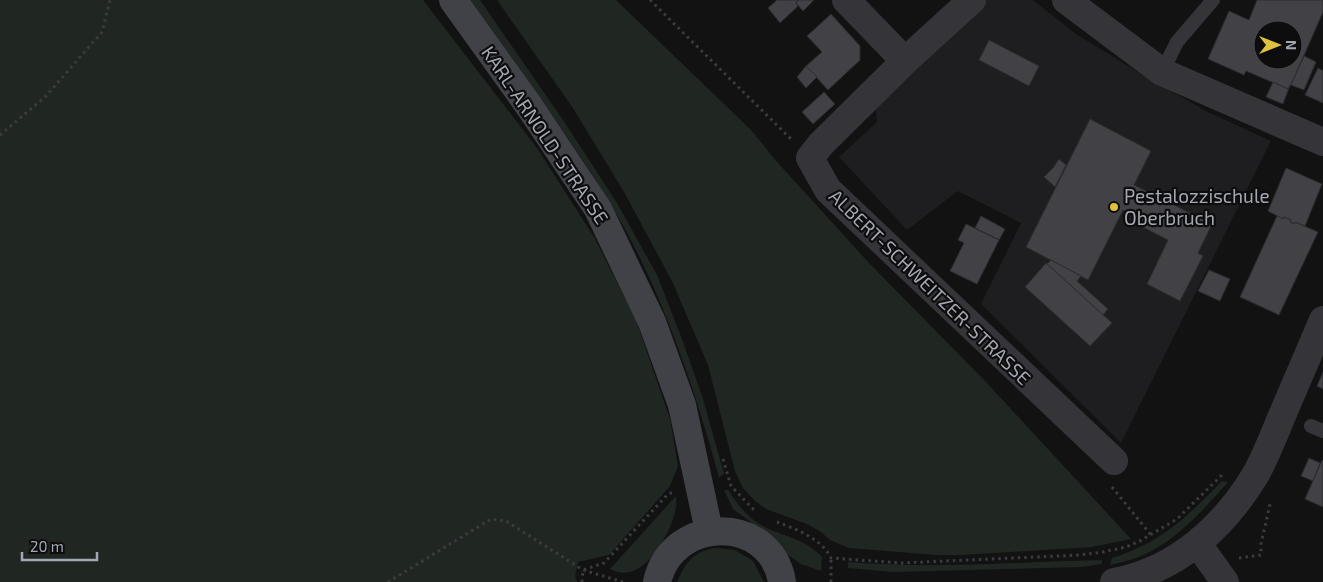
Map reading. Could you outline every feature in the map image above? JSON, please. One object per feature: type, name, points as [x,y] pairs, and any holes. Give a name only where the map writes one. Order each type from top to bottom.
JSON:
[{"type":"main road","name":"KARL-ARNOLD-STRASSE","points":[[453,0],[530,106],[598,209],[652,322],[682,405],[708,531]]},
{"type":"main road","points":[[657,582],[670,554],[687,540],[708,531],[722,530],[738,533],[753,540],[765,549],[775,562],[782,582]]},
{"type":"street","points":[[846,0],[905,61]]},
{"type":"street","points":[[810,158],[821,144],[905,61],[972,0]]},
{"type":"street","points":[[1066,0],[1162,72],[1323,142]]},
{"type":"street","name":"ALBERT-SCHWEITZER-STRASSE","points":[[810,158],[828,190],[1110,457]]},
{"type":"street","points":[[1114,582],[1148,572],[1179,557],[1198,544],[1227,515],[1256,474],[1323,320]]},
{"type":"street","points":[[1198,544],[1225,582]]},
{"type":"lane","points":[[1162,72],[1177,42],[1213,0]]},
{"type":"path","points":[[0,135],[46,96],[102,32],[110,0]]},
{"type":"path","points":[[650,0],[810,158]]},
{"type":"path","points":[[722,454],[731,486],[759,515]]},
{"type":"path","points":[[1110,457],[1101,474],[1151,535]]},
{"type":"path","points":[[583,570],[604,563],[668,494],[700,487]]},
{"type":"path","points":[[388,582],[491,519],[506,521],[583,570],[622,582]]},
{"type":"path","points":[[775,521],[815,540],[828,551],[831,558],[831,582]]},
{"type":"path","points":[[831,558],[901,563],[1080,556],[1103,552]]},
{"type":"path","points":[[582,582],[583,570]]},
{"type":"shaded area","points":[[0,0],[423,0],[537,148],[594,237],[636,320],[670,419],[678,466],[670,486],[609,555],[578,562],[575,576],[577,582],[0,582]]},
{"type":"shaded area","points":[[469,0],[480,0],[565,123],[617,203],[657,275],[703,399],[724,474],[719,477],[679,350],[654,289],[625,229],[570,141]]},
{"type":"shaded area","points":[[497,0],[616,0],[751,130],[778,163],[870,264],[986,382],[1131,539],[1092,547],[961,555],[936,555],[849,548],[830,540],[807,524],[766,509],[755,501],[743,488],[735,471],[708,365],[672,281],[624,192],[573,108]]},
{"type":"shaded area","name":"Pestalozzischule Oberbruch","points":[[981,0],[1033,0],[1076,34],[1151,80],[1208,112],[1271,141],[1121,443],[981,304],[1021,223],[958,191],[907,230],[839,157],[877,122],[875,97]]},
{"type":"shaded area","points":[[1222,481],[1228,482],[1187,526],[1163,544],[1133,559],[1110,565],[1112,558],[1130,552],[1172,527]]},
{"type":"shaded area","points":[[724,490],[728,490],[740,507],[761,525],[803,543],[816,551],[822,557],[821,571],[801,564],[785,553],[760,529],[733,509]]},
{"type":"shaded area","points":[[676,496],[674,516],[670,528],[657,550],[649,559],[641,567],[630,572],[621,573],[610,569]]},
{"type":"shaded area","points":[[715,548],[735,550],[753,561],[764,582],[677,582],[683,569],[691,559],[701,552]]},
{"type":"shaded area","points":[[1102,560],[1102,564],[1082,567],[893,572],[848,568],[848,562],[943,565]]},
{"type":"building","points":[[777,0],[798,0],[796,3],[798,6],[780,23],[768,8]]},
{"type":"building","points":[[798,0],[814,0],[803,11],[796,3]]},
{"type":"building","points":[[1257,0],[1323,0],[1323,12],[1303,58],[1303,20],[1253,20],[1253,70],[1298,70],[1288,89],[1246,71],[1244,75],[1208,59],[1229,11],[1249,20]]},
{"type":"building","points":[[831,14],[860,46],[860,60],[828,90],[806,66],[822,52],[807,36]]},
{"type":"building","points":[[989,40],[1039,66],[1029,86],[979,60]]},
{"type":"building","points":[[1304,56],[1316,62],[1304,90],[1291,85],[1298,70],[1303,70]]},
{"type":"building","points":[[806,66],[817,77],[806,88],[797,77]]},
{"type":"building","points":[[1318,68],[1323,71],[1323,103],[1305,95]]},
{"type":"building","points":[[1273,82],[1288,89],[1290,85],[1283,104],[1266,97]]},
{"type":"building","points":[[824,92],[835,104],[813,124],[802,112]]},
{"type":"building","points":[[1090,119],[1151,151],[1134,185],[1212,224],[1198,253],[1203,256],[1180,301],[1147,284],[1168,240],[1135,223],[1138,218],[1123,210],[1088,280],[1026,247]]},
{"type":"building","points":[[1059,159],[1066,165],[1055,187],[1044,177]]},
{"type":"building","points":[[1286,168],[1322,184],[1305,226],[1295,222],[1294,224],[1290,222],[1291,220],[1284,217],[1283,219],[1268,211]]},
{"type":"building","points":[[981,216],[1005,229],[999,240],[975,228]]},
{"type":"building","points":[[1277,216],[1283,219],[1284,217],[1291,220],[1290,222],[1294,224],[1295,222],[1318,232],[1279,315],[1240,297]]},
{"type":"building","points":[[966,224],[999,240],[977,284],[950,271],[964,243],[958,240]]},
{"type":"building","points":[[1051,260],[1081,276],[1077,281],[1108,309],[1103,315],[1047,264]]},
{"type":"building","points":[[1046,263],[1112,323],[1090,346],[1025,287]]},
{"type":"building","points":[[1209,270],[1230,279],[1220,301],[1198,291]]},
{"type":"building","points":[[1323,372],[1323,389],[1317,386]]},
{"type":"building","points":[[1309,458],[1320,463],[1313,481],[1301,476]]},
{"type":"building","points":[[1323,461],[1323,507],[1305,499]]},
{"type":"place","name":"Pestalozzischule Oberbruch","points":[[1114,207]]}]
